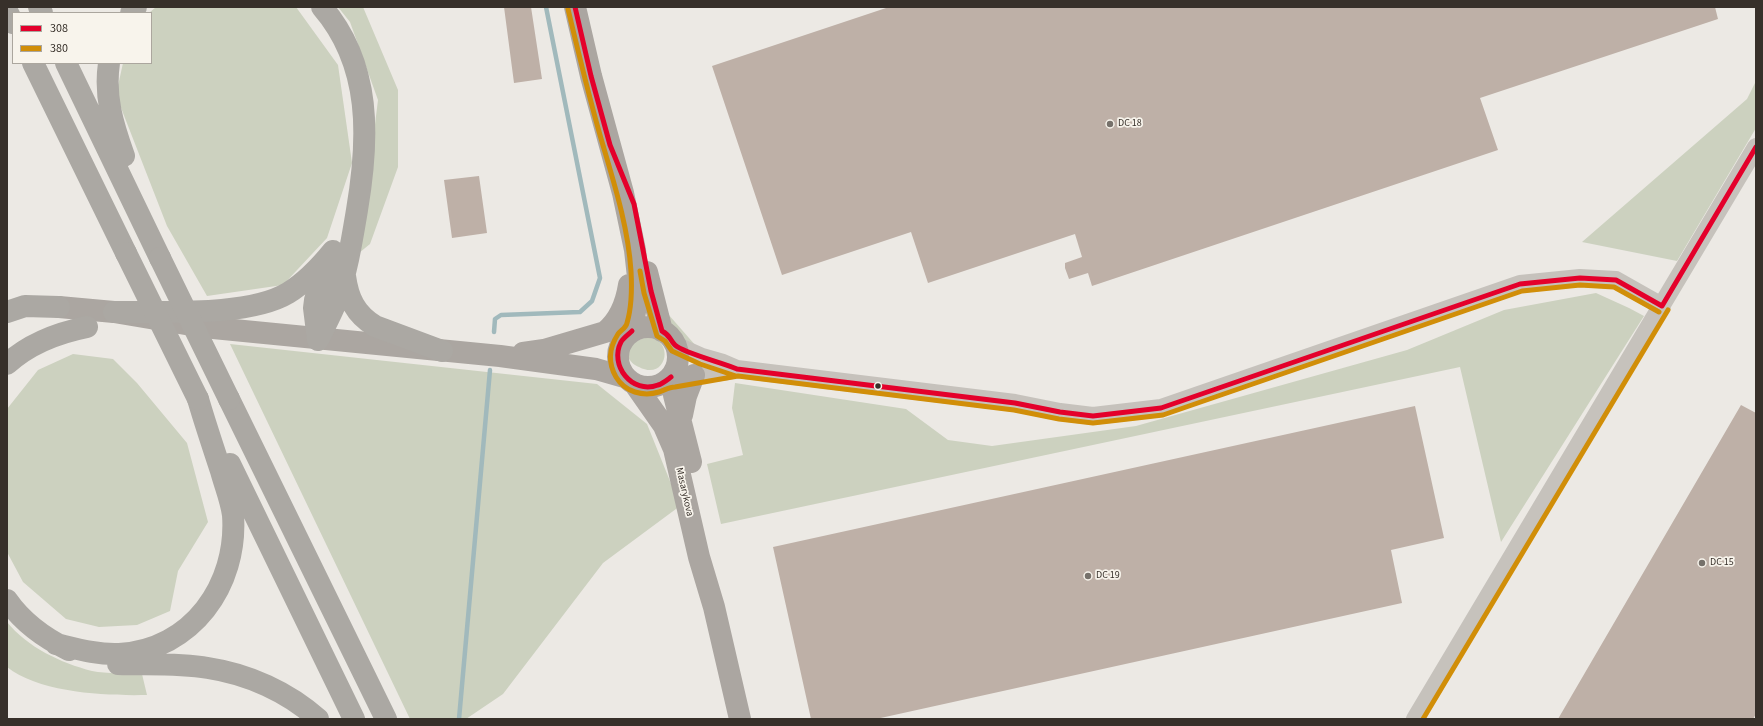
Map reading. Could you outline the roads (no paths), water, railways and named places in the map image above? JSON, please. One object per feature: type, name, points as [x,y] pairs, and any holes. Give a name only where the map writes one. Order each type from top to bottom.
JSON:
[{"type":"highway","points":[[318,340],[336,302],[345,270],[364,169],[365,133],[361,93],[348,51],[339,31],[322,7]]},
{"type":"highway","points":[[7,11],[12,21]]},
{"type":"highway","points":[[33,64],[354,719]]},
{"type":"highway","points":[[66,64],[386,719]]},
{"type":"highway","points":[[109,64],[107,84],[110,112],[160,258]]},
{"type":"highway","points":[[318,340],[314,300],[333,251],[360,190]]},
{"type":"highway","points":[[114,312],[228,309],[263,302],[288,293],[302,283],[314,273],[333,251]]},
{"type":"highway","points":[[345,270],[347,291],[350,300],[354,308],[367,321],[374,326],[442,350]]},
{"type":"highway","points":[[7,312],[25,306],[59,307]]},
{"type":"highway","points":[[7,364],[22,352],[46,338],[87,327]]},
{"type":"highway","points":[[56,644],[84,651],[110,654],[128,653],[155,647],[175,638],[192,625],[215,598],[230,559],[232,547],[232,513],[198,399]]},
{"type":"highway","points":[[7,600],[31,626],[56,644],[84,658],[99,662],[189,666],[226,671],[247,678],[283,694],[318,719]]},
{"type":"main road","points":[[575,7],[591,76],[623,193],[639,277],[638,298],[626,339],[617,360],[630,381]]},
{"type":"main road","points":[[59,307],[114,312],[203,327],[318,340],[500,356],[596,369],[646,388],[655,387],[672,379],[678,361],[651,291],[634,204],[610,145]]},
{"type":"main road","points":[[500,356],[544,350],[604,332],[618,318],[627,298],[629,272],[626,243],[617,206],[610,145]]},
{"type":"main road","points":[[87,327],[128,325],[203,327]]},
{"type":"main road","points":[[544,350],[581,352],[626,339],[648,327],[669,338]]},
{"type":"main road","points":[[682,422],[686,396],[694,375]]},
{"type":"main road","name":"Masarykova","points":[[672,379],[674,395],[682,422],[696,484],[710,558],[714,607]]},
{"type":"main road","name":"Masarykova","points":[[630,381],[664,426],[674,448],[699,557],[714,607],[740,719]]},
{"type":"street","points":[[1415,719],[1756,147]]},
{"type":"street","points":[[669,338],[702,357],[737,369],[1008,402],[1060,412],[1094,416],[1161,408],[1520,284],[1580,278],[1616,280],[1662,306]]},
{"type":"street","points":[[672,379],[694,375],[726,373],[737,369]]},
{"type":"waterway","points":[[494,332],[495,319],[501,315],[580,312],[592,301],[600,278],[546,7]]},
{"type":"waterway","points":[[459,719],[490,370]]},
{"type":"place","name":"DC 18","points":[[1110,124]]},
{"type":"place","name":"DC 15","points":[[1702,563]]},
{"type":"place","name":"DC 19","points":[[1088,576]]}]
